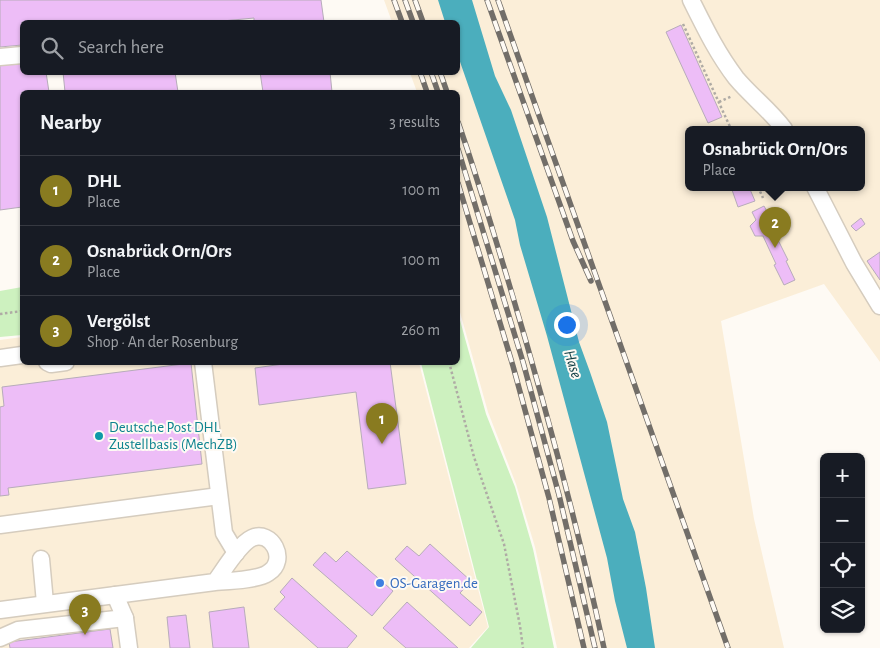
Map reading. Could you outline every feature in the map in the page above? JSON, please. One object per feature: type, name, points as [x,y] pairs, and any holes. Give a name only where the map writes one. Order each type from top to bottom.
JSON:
[{"type":"street","points":[[691,0],[716,51],[737,80],[782,126]]},
{"type":"street","points":[[0,58],[20,55]]},
{"type":"street","points":[[817,191],[854,264],[880,306]]},
{"type":"street","points":[[0,358],[20,355]]},
{"type":"street","points":[[203,365],[224,533],[236,553]]},
{"type":"street","points":[[0,525],[219,496]]},
{"type":"street","points":[[0,610],[250,579],[268,574],[278,559],[277,550],[272,542],[264,537],[254,537],[236,553],[215,582]]},
{"type":"street","points":[[41,560],[45,603]]},
{"type":"street","points":[[115,595],[125,618],[129,648]]},
{"type":"street","points":[[0,638],[18,630],[125,618]]},
{"type":"path","points":[[683,24],[730,126]]},
{"type":"path","points":[[760,191],[763,198]]},
{"type":"path","points":[[0,314],[20,311]]},
{"type":"path","points":[[450,365],[474,457],[504,544],[520,626],[522,648]]},
{"type":"shaded area","points":[[384,0],[880,0],[880,362],[824,284],[721,321],[754,519],[784,648],[557,648],[535,547],[516,484],[488,412],[460,312],[460,90],[416,90],[411,75],[460,75],[460,20],[391,20]]},
{"type":"shaded area","points":[[20,337],[20,365],[420,365],[488,627],[469,648],[0,648],[0,340]]},
{"type":"green space","points":[[20,287],[20,335],[0,337],[0,291]]},
{"type":"green space","points":[[460,320],[486,414],[515,487],[533,549],[554,648],[471,648],[489,627],[422,365],[460,365]]},
{"type":"water","name":"Hase","points":[[438,0],[472,0],[495,76],[511,110],[547,217],[579,342],[607,422],[623,499],[635,532],[655,648],[627,648],[615,601],[607,558],[547,336],[520,245],[515,220],[460,62],[460,20],[444,20]]},
{"type":"building","points":[[0,0],[321,0],[324,20],[254,20],[254,18],[233,20],[20,20],[20,45],[0,47]]},
{"type":"building","points":[[681,25],[722,117],[708,123],[666,32]]},
{"type":"building","points":[[20,62],[20,75],[46,75],[49,90],[20,90],[20,207],[0,210],[0,65]]},
{"type":"building","points":[[63,75],[175,75],[178,90],[65,90]]},
{"type":"building","points":[[260,75],[330,75],[332,90],[263,90]]},
{"type":"building","points":[[732,191],[751,191],[755,201],[738,207]]},
{"type":"building","points":[[764,206],[770,217],[767,218],[788,260],[786,261],[795,280],[784,285],[763,236],[755,236],[750,226],[756,220],[752,212]]},
{"type":"building","points":[[861,218],[865,224],[856,231],[851,226]]},
{"type":"building","points":[[880,252],[880,280],[867,261]]},
{"type":"building","name":"Deutsche Post DHL Zustellbasis (MechZB)","points":[[175,365],[191,365],[202,464],[8,488],[9,495],[0,496],[0,407],[4,406],[2,387]]},
{"type":"building","points":[[276,365],[390,365],[406,484],[368,489],[356,392],[259,405],[255,368]]},
{"type":"building","points":[[430,544],[471,581],[460,593],[482,612],[470,626],[395,559],[407,546],[419,556]]},
{"type":"building","points":[[347,551],[393,591],[372,616],[313,565],[325,552],[336,562]]},
{"type":"building","points":[[292,578],[357,636],[347,648],[318,648],[274,609],[285,597],[280,592]]},
{"type":"building","points":[[407,602],[458,648],[406,648],[383,628]]},
{"type":"building","points":[[244,607],[249,648],[213,648],[209,612]]},
{"type":"building","points":[[186,615],[190,648],[170,648],[167,617]]},
{"type":"building","points":[[110,629],[113,648],[10,648],[9,642]]},
{"type":"railway","points":[[394,0],[401,20]]},
{"type":"railway","points":[[405,0],[412,20]]},
{"type":"railway","points":[[415,0],[422,20]]},
{"type":"railway","points":[[487,0],[573,241],[591,281]]},
{"type":"railway","points":[[498,0],[728,648]]},
{"type":"railway","points":[[421,75],[426,90]]},
{"type":"railway","points":[[432,75],[437,90]]},
{"type":"railway","points":[[441,75],[446,90]]},
{"type":"railway","points":[[460,128],[507,277],[547,415],[583,555],[604,648]]},
{"type":"railway","points":[[460,156],[523,362],[559,495],[595,648]]},
{"type":"railway","points":[[460,190],[513,366],[549,498],[584,648]]},
{"type":"place","name":"Osnabrück Orn/Ors","points":[[775,248]]},
{"type":"place","name":"Deutsche Post DHL Zustellbasis (MechZB)","points":[[99,436]]},
{"type":"place","name":"DHL","points":[[382,444]]},
{"type":"place","name":"OS-Garagen.de","points":[[380,583]]},
{"type":"place","name":"Vergölst","points":[[85,635]]}]
